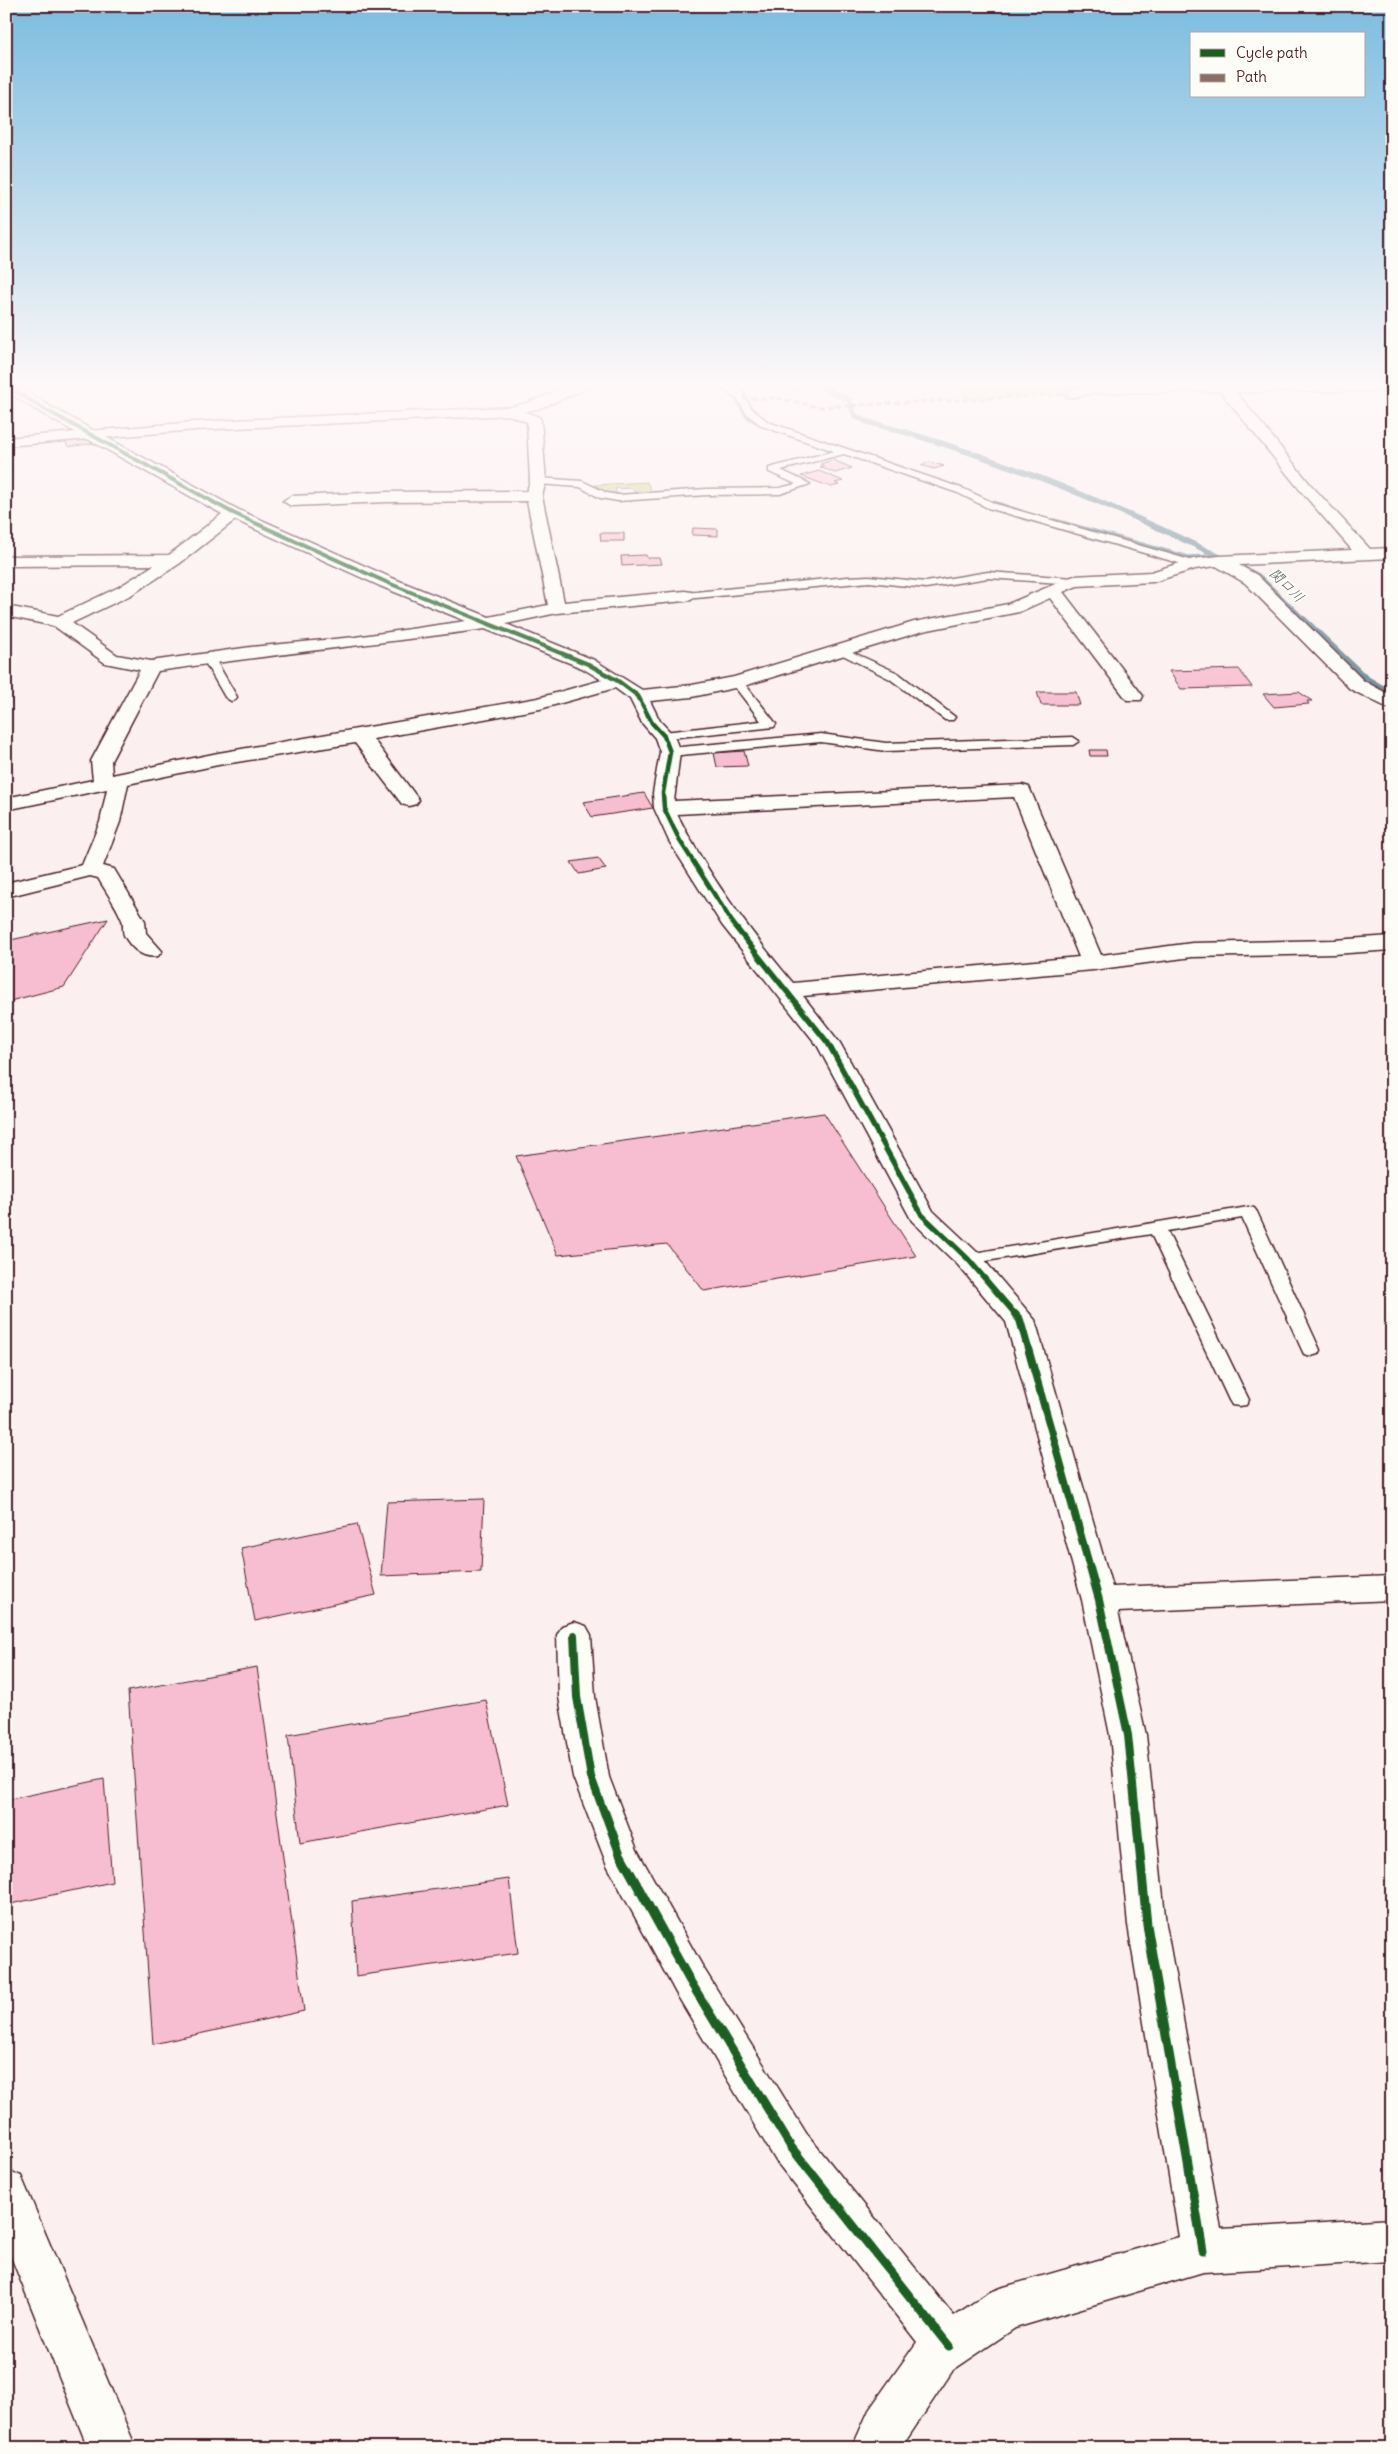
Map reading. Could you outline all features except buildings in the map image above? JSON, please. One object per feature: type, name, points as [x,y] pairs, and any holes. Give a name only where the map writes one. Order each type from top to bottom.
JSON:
[{"type":"street","points":[[206,498],[233,513],[386,582],[588,664],[628,688],[667,744],[663,793],[664,808],[680,841],[730,920],[828,1044],[922,1215],[968,1260],[1020,1320],[1099,1600],[1128,1735],[1147,1925],[1202,2251]]},
{"type":"street","points":[[291,502],[378,498]]},
{"type":"street","points":[[538,498],[557,608]]},
{"type":"street","points":[[1314,498],[1366,555]]},
{"type":"street","points":[[60,622],[125,590],[172,560],[233,513]]},
{"type":"street","points":[[6,804],[218,759],[360,736],[628,688],[692,691],[737,682],[920,626],[1013,608],[1074,581],[1153,577],[1193,564],[1218,561],[1392,553]]},
{"type":"street","points":[[6,560],[172,560]]},
{"type":"street","points":[[1218,561],[1251,579],[1357,685],[1392,704]]},
{"type":"street","points":[[1053,591],[1134,696]]},
{"type":"street","points":[[6,611],[60,622],[85,642],[111,659],[151,667],[251,652],[355,642],[487,623],[557,608],[684,596]]},
{"type":"street","points":[[91,869],[110,822],[111,782],[101,761],[151,667]]},
{"type":"street","points":[[360,736],[409,800]]},
{"type":"street","points":[[664,808],[1022,791],[1093,963]]},
{"type":"street","points":[[6,890],[91,869],[106,874],[134,921],[135,934],[150,951]]},
{"type":"street","points":[[785,991],[1093,963],[1192,950],[1334,947],[1392,943]]},
{"type":"street","points":[[1099,1600],[1392,1588]]},
{"type":"street","points":[[574,1635],[577,1697],[591,1778],[620,1854],[690,1981],[792,2147],[949,2346]]},
{"type":"street","points":[[6,2190],[112,2448]]},
{"type":"street","points":[[876,2448],[886,2427],[937,2354],[1004,2309],[1202,2251],[1392,2240]]},
{"type":"lane","points":[[974,498],[992,506],[1193,564]]},
{"type":"lane","points":[[684,596],[869,579],[926,585],[988,575],[1074,581]]},
{"type":"lane","points":[[841,650],[894,676],[950,717]]},
{"type":"lane","points":[[208,659],[231,697]]},
{"type":"lane","points":[[667,744],[770,724],[737,682]]},
{"type":"lane","points":[[667,744],[821,738],[886,747],[1073,741]]},
{"type":"lane","points":[[968,1260],[1156,1226],[1248,1212],[1311,1350]]},
{"type":"lane","points":[[1156,1226],[1239,1400]]},
{"type":"waterway","name":"関口川","points":[[1089,498],[1142,520],[1230,562]]},
{"type":"waterway","points":[[994,503],[1021,512]]},
{"type":"waterway","points":[[1054,521],[1188,558],[1217,557]]},
{"type":"waterway","name":"関口川","points":[[1245,569],[1258,576],[1305,621]]},
{"type":"waterway","name":"関口川","points":[[1303,620],[1365,679],[1392,695]]},
{"type":"cycle path","points":[[206,498],[233,513],[386,582],[588,664],[618,681],[638,696],[652,723],[664,736],[670,752],[663,793],[664,808],[680,841],[730,920],[828,1043],[922,1215],[968,1259],[1020,1320],[1099,1600],[1128,1735],[1147,1925],[1203,2251]]},
{"type":"cycle path","points":[[574,1635],[577,1697],[591,1777],[620,1854],[690,1981],[791,2147],[949,2346]]}]
